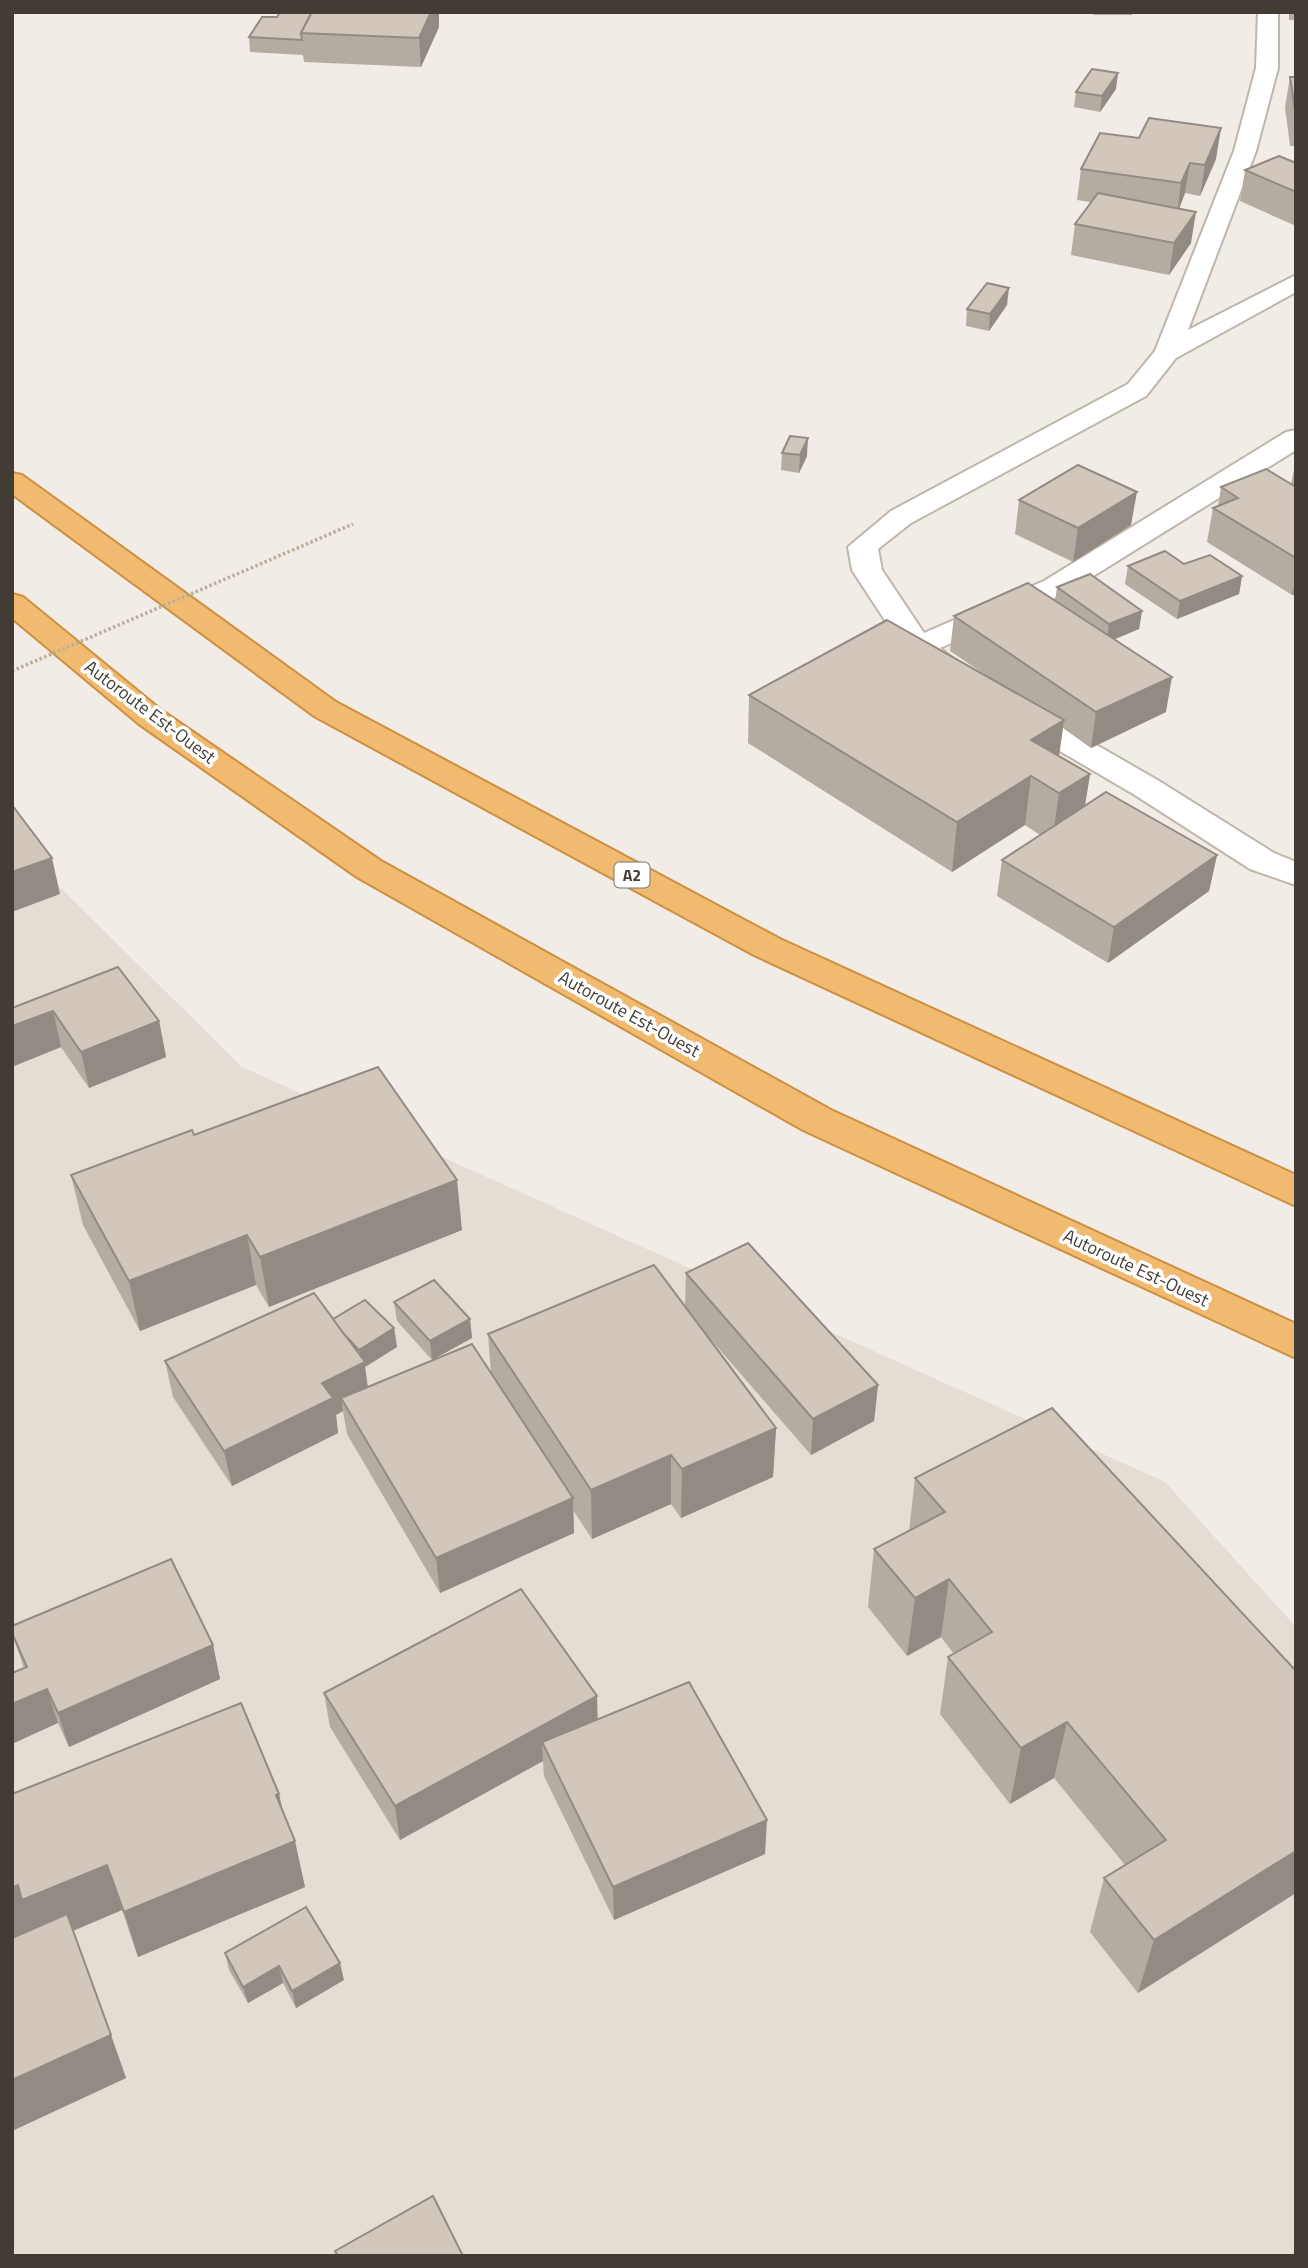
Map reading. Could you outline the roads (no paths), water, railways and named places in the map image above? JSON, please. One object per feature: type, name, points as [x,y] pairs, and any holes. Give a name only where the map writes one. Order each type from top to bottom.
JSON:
[{"type":"highway","name":"A2","points":[[12,481],[325,709],[767,947],[1296,1192]]},
{"type":"highway","name":"Autoroute Est-Ouest","points":[[12,603],[150,717],[369,869],[817,1119],[1296,1342]]},
{"type":"street","points":[[1268,12],[1267,68],[1257,154],[1167,352],[1137,390],[901,517],[863,547],[867,570],[918,646],[981,691],[1147,788],[1262,861],[1296,874]]},
{"type":"street","points":[[1167,352],[1296,282]]},
{"type":"street","points":[[918,646],[1055,587],[1296,438]]}]
